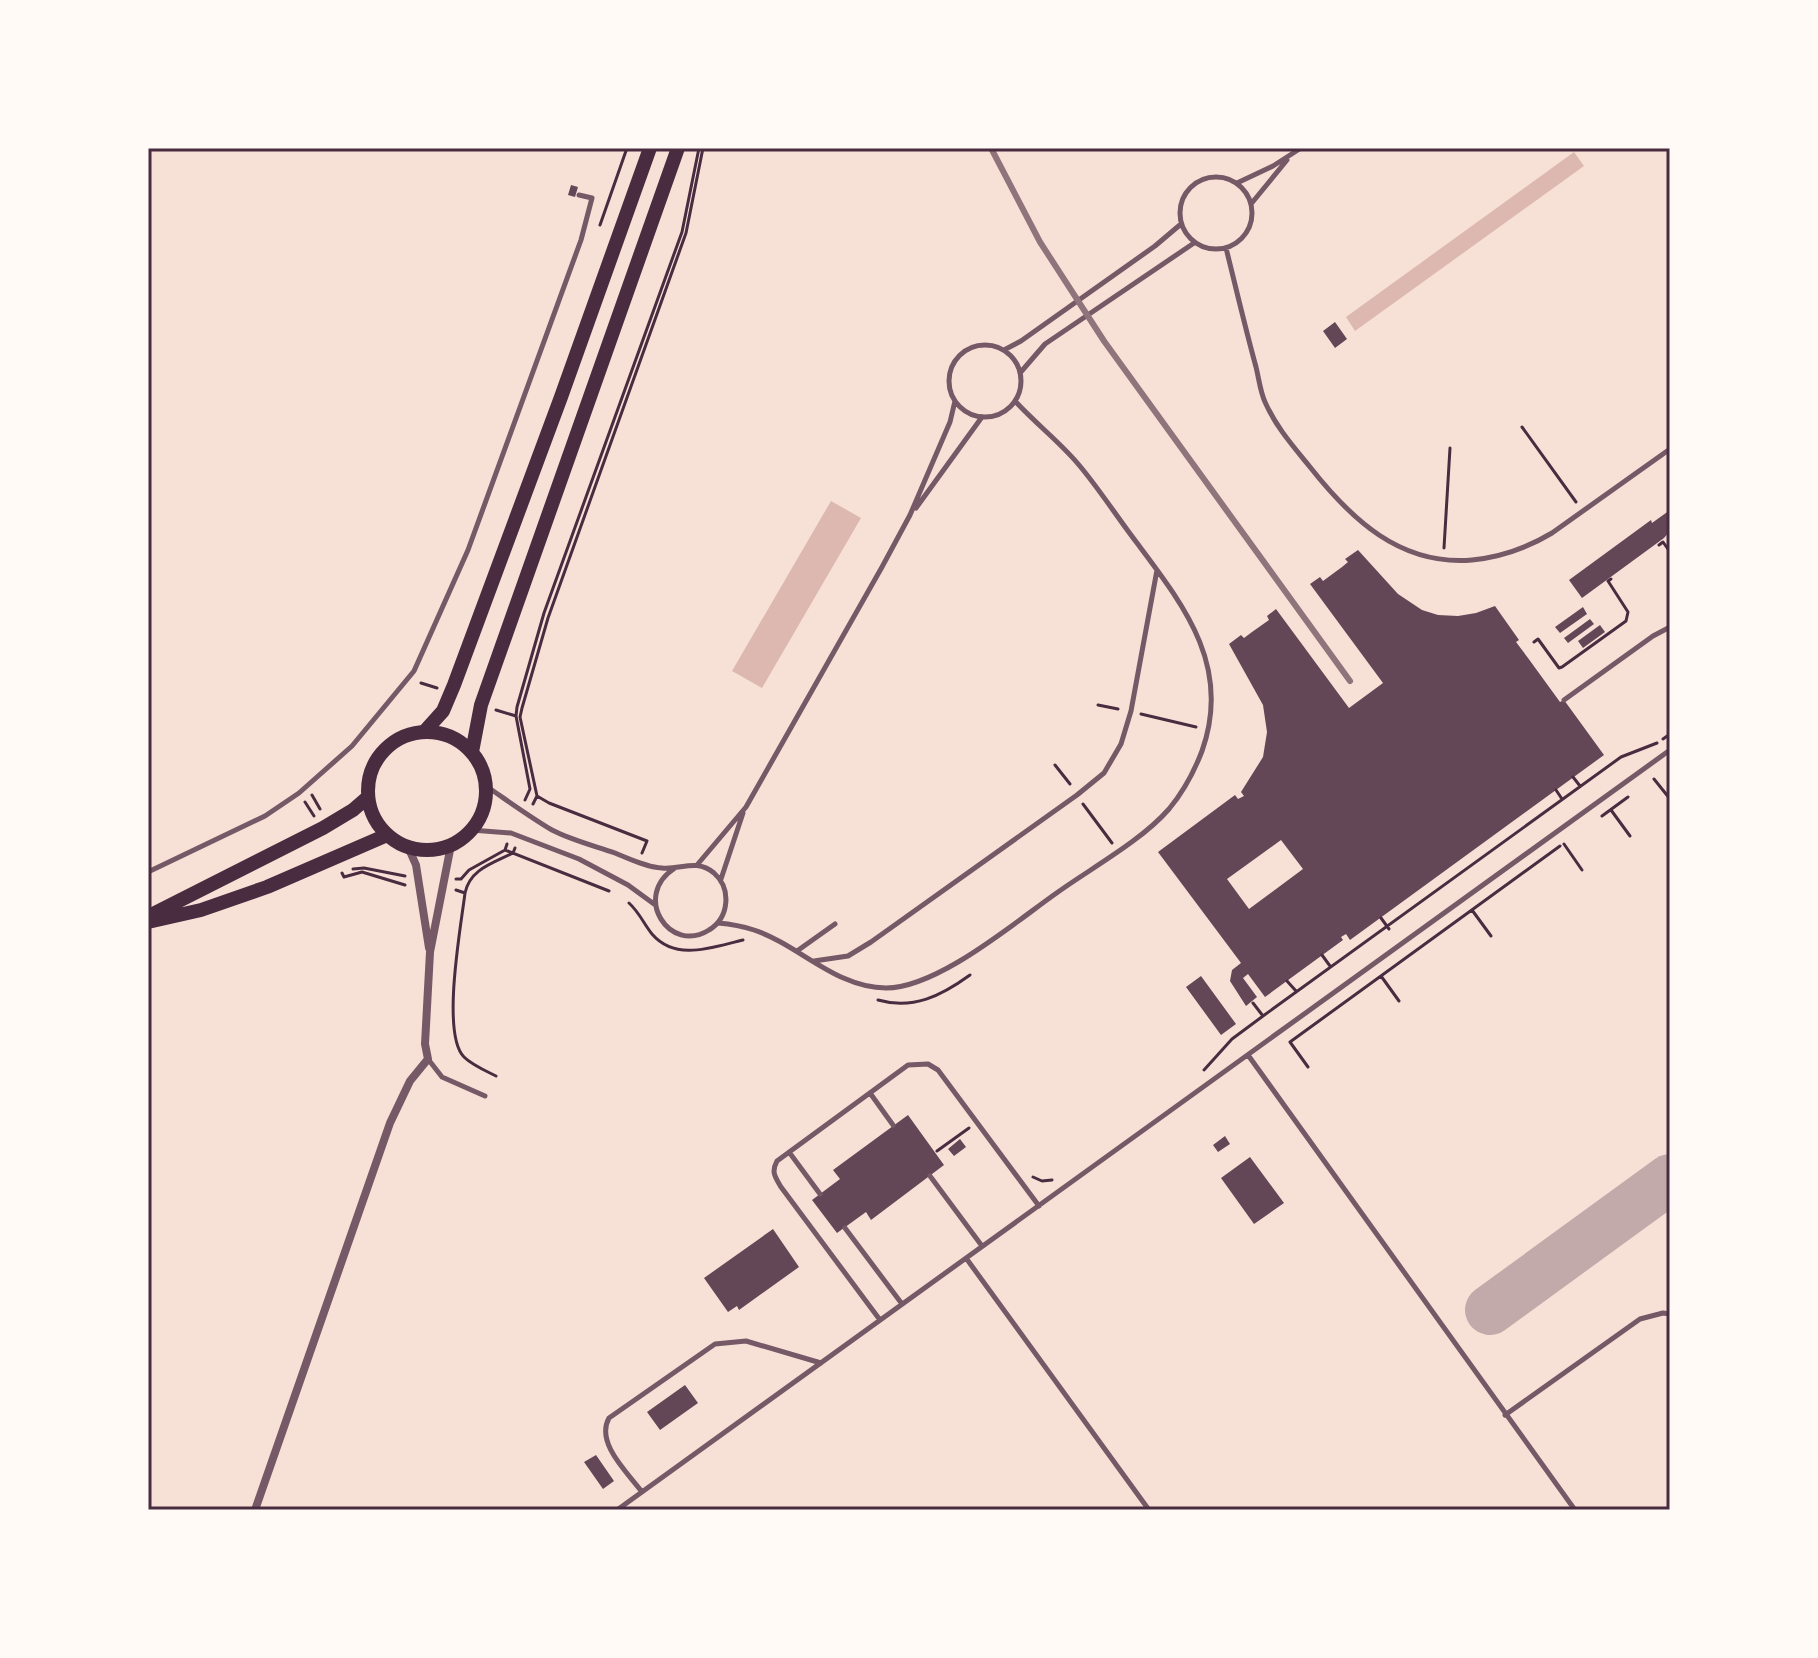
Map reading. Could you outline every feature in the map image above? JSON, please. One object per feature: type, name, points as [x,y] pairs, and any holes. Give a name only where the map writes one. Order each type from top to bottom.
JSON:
[{"type":"main road","points":[[425,731],[443,711],[454,685],[650,148]]},
{"type":"main road","points":[[472,752],[481,705],[678,148]]},
{"type":"main road","points":[[425,731],[446,734],[472,752],[482,768],[486,786],[485,805],[471,830],[451,845],[430,850],[408,847],[387,835],[374,818],[368,797],[370,773],[382,752],[401,737],[425,731]]},
{"type":"main road","points":[[148,919],[323,828],[368,797]]},
{"type":"main road","points":[[148,919],[201,910],[267,887],[387,835]]},
{"type":"street","points":[[255,1510],[390,1123],[410,1081],[428,1059],[425,1044],[430,952],[451,845]]},
{"type":"street","points":[[408,847],[416,865],[430,952]]},
{"type":"lane","points":[[1237,183],[1301,148]]},
{"type":"lane","points":[[1251,204],[1293,154]]},
{"type":"lane","points":[[1218,177],[1237,183],[1251,204],[1250,226],[1236,243],[1226,248],[1211,249],[1194,243],[1181,224],[1182,200],[1197,182],[1218,177]]},
{"type":"lane","points":[[148,872],[265,816],[299,793],[352,746],[414,671],[468,550],[581,240],[592,198],[579,195]]},
{"type":"lane","points":[[1003,350],[1021,341],[1155,246],[1181,224]]},
{"type":"lane","points":[[1020,373],[1045,344],[1194,243]]},
{"type":"lane","points":[[1226,248],[1261,395],[1283,435],[1340,504],[1370,530],[1397,547],[1425,558],[1442,560],[1507,554],[1534,544],[1670,449]]},
{"type":"lane","points":[[982,345],[1003,350],[1014,360],[1020,373],[1021,383],[1015,401],[1001,414],[982,417],[967,412],[955,401],[951,391],[951,371],[963,353],[982,345]]},
{"type":"lane","points":[[720,880],[746,807],[910,515],[950,422],[955,401]]},
{"type":"lane","points":[[718,923],[756,931],[837,975],[866,986],[902,987],[927,979],[957,962],[1159,819],[1176,800],[1195,768],[1209,731],[1212,689],[1210,671],[1191,621],[1081,467],[1015,401]]},
{"type":"lane","points":[[910,515],[982,417]]},
{"type":"lane","points":[[813,961],[848,956],[871,942],[1104,773],[1113,761],[1131,711],[1157,570]]},
{"type":"lane","points":[[1564,700],[1670,627]]},
{"type":"lane","points":[[617,1510],[1670,750]]},
{"type":"lane","points":[[486,786],[554,831],[661,869],[697,865],[706,868],[720,880],[726,906],[718,923],[703,933],[677,933],[662,922],[655,905],[657,887],[675,868]]},
{"type":"lane","points":[[697,865],[746,807]]},
{"type":"lane","points":[[471,830],[511,833],[579,859],[628,885],[655,905]]},
{"type":"lane","points":[[796,952],[835,924]]},
{"type":"lane","points":[[1248,1055],[1575,1510]]},
{"type":"lane","points":[[428,1059],[442,1077],[485,1096]]},
{"type":"lane","points":[[880,1320],[773,1175],[777,1161],[908,1065],[928,1064],[938,1070],[1039,1206]]},
{"type":"lane","points":[[870,1093],[893,1125]]},
{"type":"lane","points":[[789,1152],[820,1194]]},
{"type":"lane","points":[[930,1176],[982,1246]]},
{"type":"lane","points":[[845,1228],[902,1304]]},
{"type":"lane","points":[[966,1258],[1149,1510]]},
{"type":"lane","points":[[1505,1415],[1640,1319],[1652,1314],[1670,1314]]},
{"type":"lane","points":[[642,1492],[609,1447],[605,1425],[609,1418],[715,1344],[746,1341],[821,1363]]},
{"type":"path","points":[[600,225],[627,148]]},
{"type":"path","points":[[522,708],[553,604],[686,233],[701,148]]},
{"type":"path","points":[[516,716],[544,613],[682,232],[701,148]]},
{"type":"path","points":[[1522,427],[1582,512]]},
{"type":"path","points":[[1442,560],[1450,448]]},
{"type":"path","points":[[1659,545],[1663,542],[1670,552]]},
{"type":"path","points":[[1534,642],[1538,639],[1559,668],[1626,621],[1628,612],[1608,581],[1611,579]]},
{"type":"path","points":[[1098,705],[1209,731]]},
{"type":"path","points":[[1201,1073],[1232,1039],[1330,966],[1388,928],[1621,757],[1660,742],[1670,734]]},
{"type":"path","points":[[1055,765],[1117,850]]},
{"type":"path","points":[[1573,777],[1580,786]]},
{"type":"path","points":[[1644,786],[1655,778],[1670,799]]},
{"type":"path","points":[[1556,790],[1562,799]]},
{"type":"path","points":[[1593,822],[1633,794]]},
{"type":"path","points":[[537,796],[647,841],[639,862]]},
{"type":"path","points":[[1611,810],[1630,836]]},
{"type":"path","points":[[1308,1067],[1290,1042],[1573,837]]},
{"type":"path","points":[[1564,844],[1582,870]]},
{"type":"path","points":[[505,850],[610,891]]},
{"type":"path","points":[[465,893],[454,990],[453,1031],[464,1057],[496,1076]]},
{"type":"path","points":[[623,897],[651,933],[672,948],[695,951],[743,940]]},
{"type":"path","points":[[1472,910],[1491,936]]},
{"type":"path","points":[[1381,918],[1388,928]]},
{"type":"path","points":[[1322,955],[1330,966]]},
{"type":"path","points":[[866,995],[901,1005],[929,1000],[970,975]]},
{"type":"path","points":[[1381,976],[1399,1001]]},
{"type":"path","points":[[1287,981],[1296,991]]},
{"type":"path","points":[[1253,1003],[1263,1016]]},
{"type":"path","points":[[937,1151],[977,1122]]},
{"type":"path","points":[[1026,1169],[1038,1180],[1055,1179]]},
{"type":"shaded area","points":[[1574,152],[1584,166],[1355,331],[1346,317]]},
{"type":"shaded area","points":[[831,501],[861,518],[762,688],[732,671]]},
{"type":"building","points":[[571,185],[578,187],[575,197],[568,195]]},
{"type":"building","points":[[1335,322],[1347,339],[1335,348],[1323,331]]},
{"type":"building","points":[[1670,510],[1670,531],[1664,538],[1582,598],[1569,580],[1651,520],[1652,523]]},
{"type":"building","points":[[1358,550],[1398,594],[1422,610],[1458,616],[1495,606],[1519,640],[1516,642],[1604,755],[1350,940],[1346,934],[1341,937],[1343,940],[1265,997],[1248,974],[1243,978],[1257,997],[1246,1006],[1230,981],[1232,970],[1241,963],[1158,852],[1235,795],[1238,799],[1244,796],[1241,792],[1263,757],[1267,732],[1263,705],[1229,644],[1241,635],[1244,638],[1269,620],[1267,616],[1276,609],[1349,708],[1383,683],[1310,584],[1320,577],[1323,581],[1348,562],[1345,559]],"holes":[[[1281,840],[1303,869],[1249,909],[1227,879]]]},
{"type":"building","points":[[1583,607],[1587,614],[1560,633],[1555,627]]},
{"type":"building","points":[[1590,619],[1594,624],[1568,643],[1564,638]]},
{"type":"building","points":[[1600,625],[1605,632],[1583,648],[1578,641]]},
{"type":"building","points":[[1201,976],[1236,1024],[1221,1035],[1186,987]]},
{"type":"building","points":[[908,1115],[944,1165],[871,1220],[866,1212],[837,1233],[812,1200],[840,1179],[833,1170]]},
{"type":"building","points":[[1225,1136],[1230,1144],[1218,1152],[1213,1145]]},
{"type":"building","points":[[960,1139],[966,1147],[954,1156],[948,1149]]},
{"type":"building","points":[[1250,1157],[1284,1203],[1254,1224],[1221,1178]]},
{"type":"building","points":[[773,1229],[799,1267],[739,1310],[737,1306],[728,1312],[704,1278]]},
{"type":"building","points":[[685,1385],[698,1403],[660,1430],[647,1412]]},
{"type":"building","points":[[596,1455],[614,1481],[603,1489],[584,1462]]},
{"type":"taxiway","points":[[1490,1310],[1670,1179]]},
{"type":"railway","points":[[991,148],[1040,242],[1104,341],[1350,681]]}]
